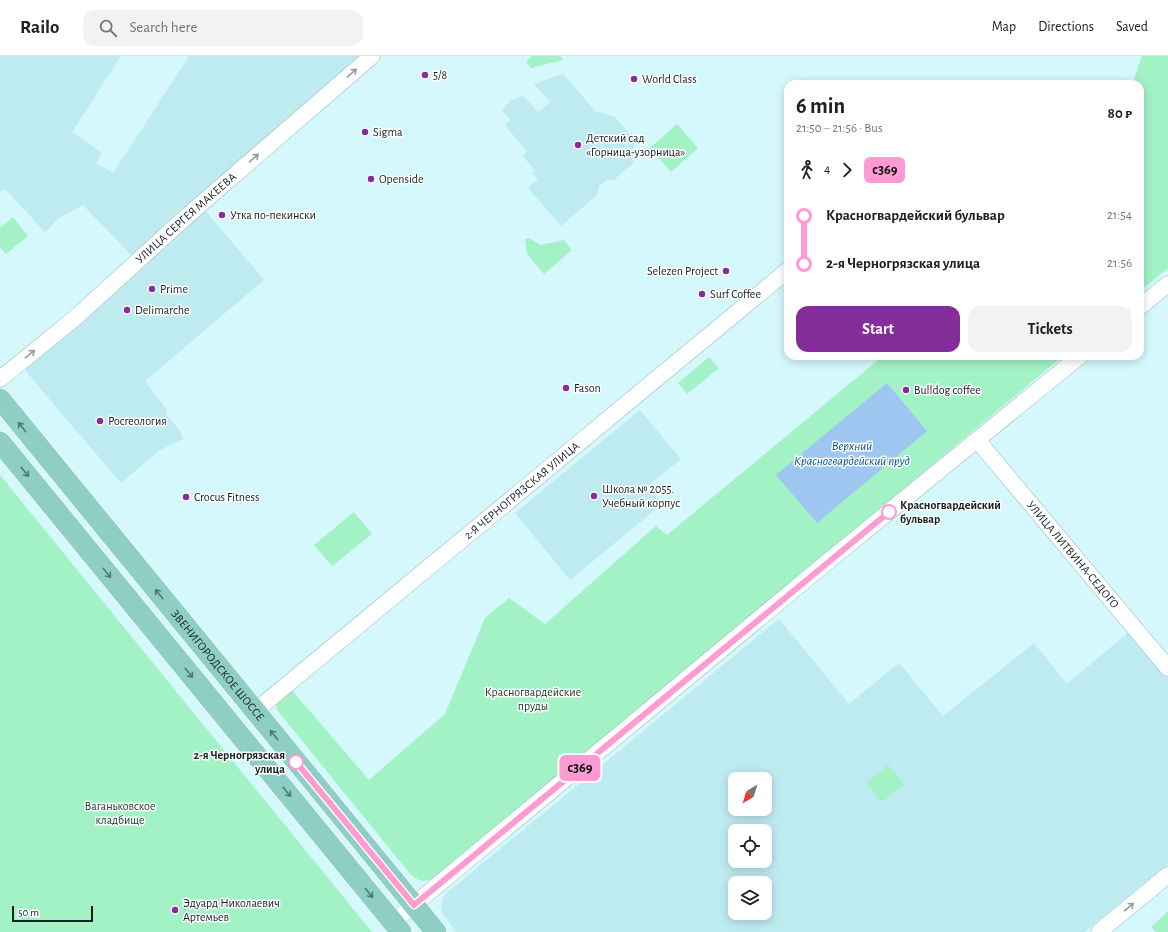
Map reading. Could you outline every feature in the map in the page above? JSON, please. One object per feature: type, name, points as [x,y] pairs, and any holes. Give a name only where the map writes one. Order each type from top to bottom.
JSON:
[{"type":"main road","name":"ЗВЕНИГОРОДСКОЕ ШОССЕ","points":[[0,399],[436,932]]},
{"type":"main road","points":[[0,442],[397,927]]},
{"type":"street","name":"УЛИЦА СЕРГЕЯ МАКЕЕВА","points":[[0,379],[75,318],[193,211],[372,56]]},
{"type":"street","name":"2-Я ЧЕРНОГРЯЗСКАЯ УЛИЦА","points":[[255,711],[784,273]]},
{"type":"street","points":[[1144,304],[1168,284]]},
{"type":"street","points":[[397,927],[414,905],[826,563],[978,441],[1075,360]]},
{"type":"street","name":"УЛИЦА ЛИТВИНА-СЕДОГО","points":[[978,441],[1168,668]]},
{"type":"street","points":[[1099,932],[1168,875]]},
{"type":"shaded area","points":[[0,56],[121,56],[72,132],[102,153],[96,163],[113,173],[188,58],[187,56],[365,56],[133,257],[83,205],[59,218],[45,232],[5,189],[0,192]]},
{"type":"shaded area","name":"Детский сад «Горница-узорница»","points":[[563,74],[596,112],[614,116],[634,139],[633,163],[614,180],[606,180],[599,186],[598,194],[561,226],[528,188],[538,179],[532,173],[535,171],[523,156],[527,152],[505,125],[511,120],[502,111],[511,100],[523,96],[538,112],[550,102],[534,84]]},
{"type":"shaded area","points":[[204,209],[264,280],[145,381],[167,410],[166,414],[180,431],[183,439],[160,450],[121,483],[23,368]]},
{"type":"shaded area","name":"Школа № 2055. Учебный корпус","points":[[640,410],[681,459],[646,487],[661,505],[570,580],[515,513]]},
{"type":"shaded area","points":[[779,619],[849,704],[899,663],[943,716],[1034,643],[1067,684],[1130,631],[1168,678],[1168,864],[1085,932],[456,932],[442,912],[441,906],[443,898],[448,892]]},
{"type":"green space","points":[[532,56],[560,56],[563,60],[531,68],[526,62]]},
{"type":"green space","points":[[1142,56],[1168,56],[1168,268],[1144,288],[1144,80],[1133,80]]},
{"type":"green space","points":[[677,124],[698,148],[671,172],[650,148]]},
{"type":"green space","points":[[13,217],[28,236],[6,254],[0,247],[0,228]]},
{"type":"green space","points":[[529,238],[541,245],[564,240],[572,250],[544,274],[527,254],[525,239]]},
{"type":"green space","points":[[709,357],[719,368],[687,394],[678,383]]},
{"type":"green space","name":"Красногвардейские пруды","points":[[878,360],[1058,360],[438,876],[431,880],[424,881],[411,875],[277,710],[276,702],[290,688],[369,780],[445,714],[485,618],[509,598],[545,624],[656,526],[667,535]]},
{"type":"green space","name":"Ваганьковское кладбище","points":[[0,475],[372,932],[0,932]]},
{"type":"green space","points":[[354,512],[372,534],[332,566],[314,545]]},
{"type":"green space","points":[[888,765],[904,784],[882,802],[866,783]]},
{"type":"green space","points":[[1168,911],[1168,932],[1156,932],[1151,927]]},
{"type":"water","name":"Верхний Красногвардейский пруд","points":[[887,383],[927,431],[817,523],[776,475]]},
{"type":"bus line","name":"с369","points":[[296,762],[414,905],[438,887],[889,512]]},
{"type":"place","name":"5/8","points":[[425,75]]},
{"type":"place","name":"World Class","points":[[634,79]]},
{"type":"place","name":"Sigma","points":[[365,132]]},
{"type":"place","name":"Детский сад «Горница-узорница»","points":[[578,145]]},
{"type":"place","name":"Openside","points":[[371,179]]},
{"type":"place","name":"Утка по-пекински","points":[[222,215]]},
{"type":"place","name":"Selezen Project","points":[[726,271]]},
{"type":"place","name":"Prime","points":[[152,289]]},
{"type":"place","name":"Surf Coffee","points":[[702,294]]},
{"type":"place","name":"Delimarche","points":[[127,310]]},
{"type":"place","name":"Fason","points":[[566,388]]},
{"type":"place","name":"Bulldog coffee","points":[[906,390]]},
{"type":"place","name":"Росгеология","points":[[100,421]]},
{"type":"place","name":"Школа № 2055. Учебный корпус","points":[[594,496]]},
{"type":"place","name":"Crocus Fitness","points":[[186,497]]},
{"type":"place","name":"Красногвардейский бульвар","points":[[889,512]]},
{"type":"place","name":"2-я Черногрязская улица","points":[[296,762]]},
{"type":"place","name":"Эдуард Николаевич Артемьев","points":[[175,910]]}]
